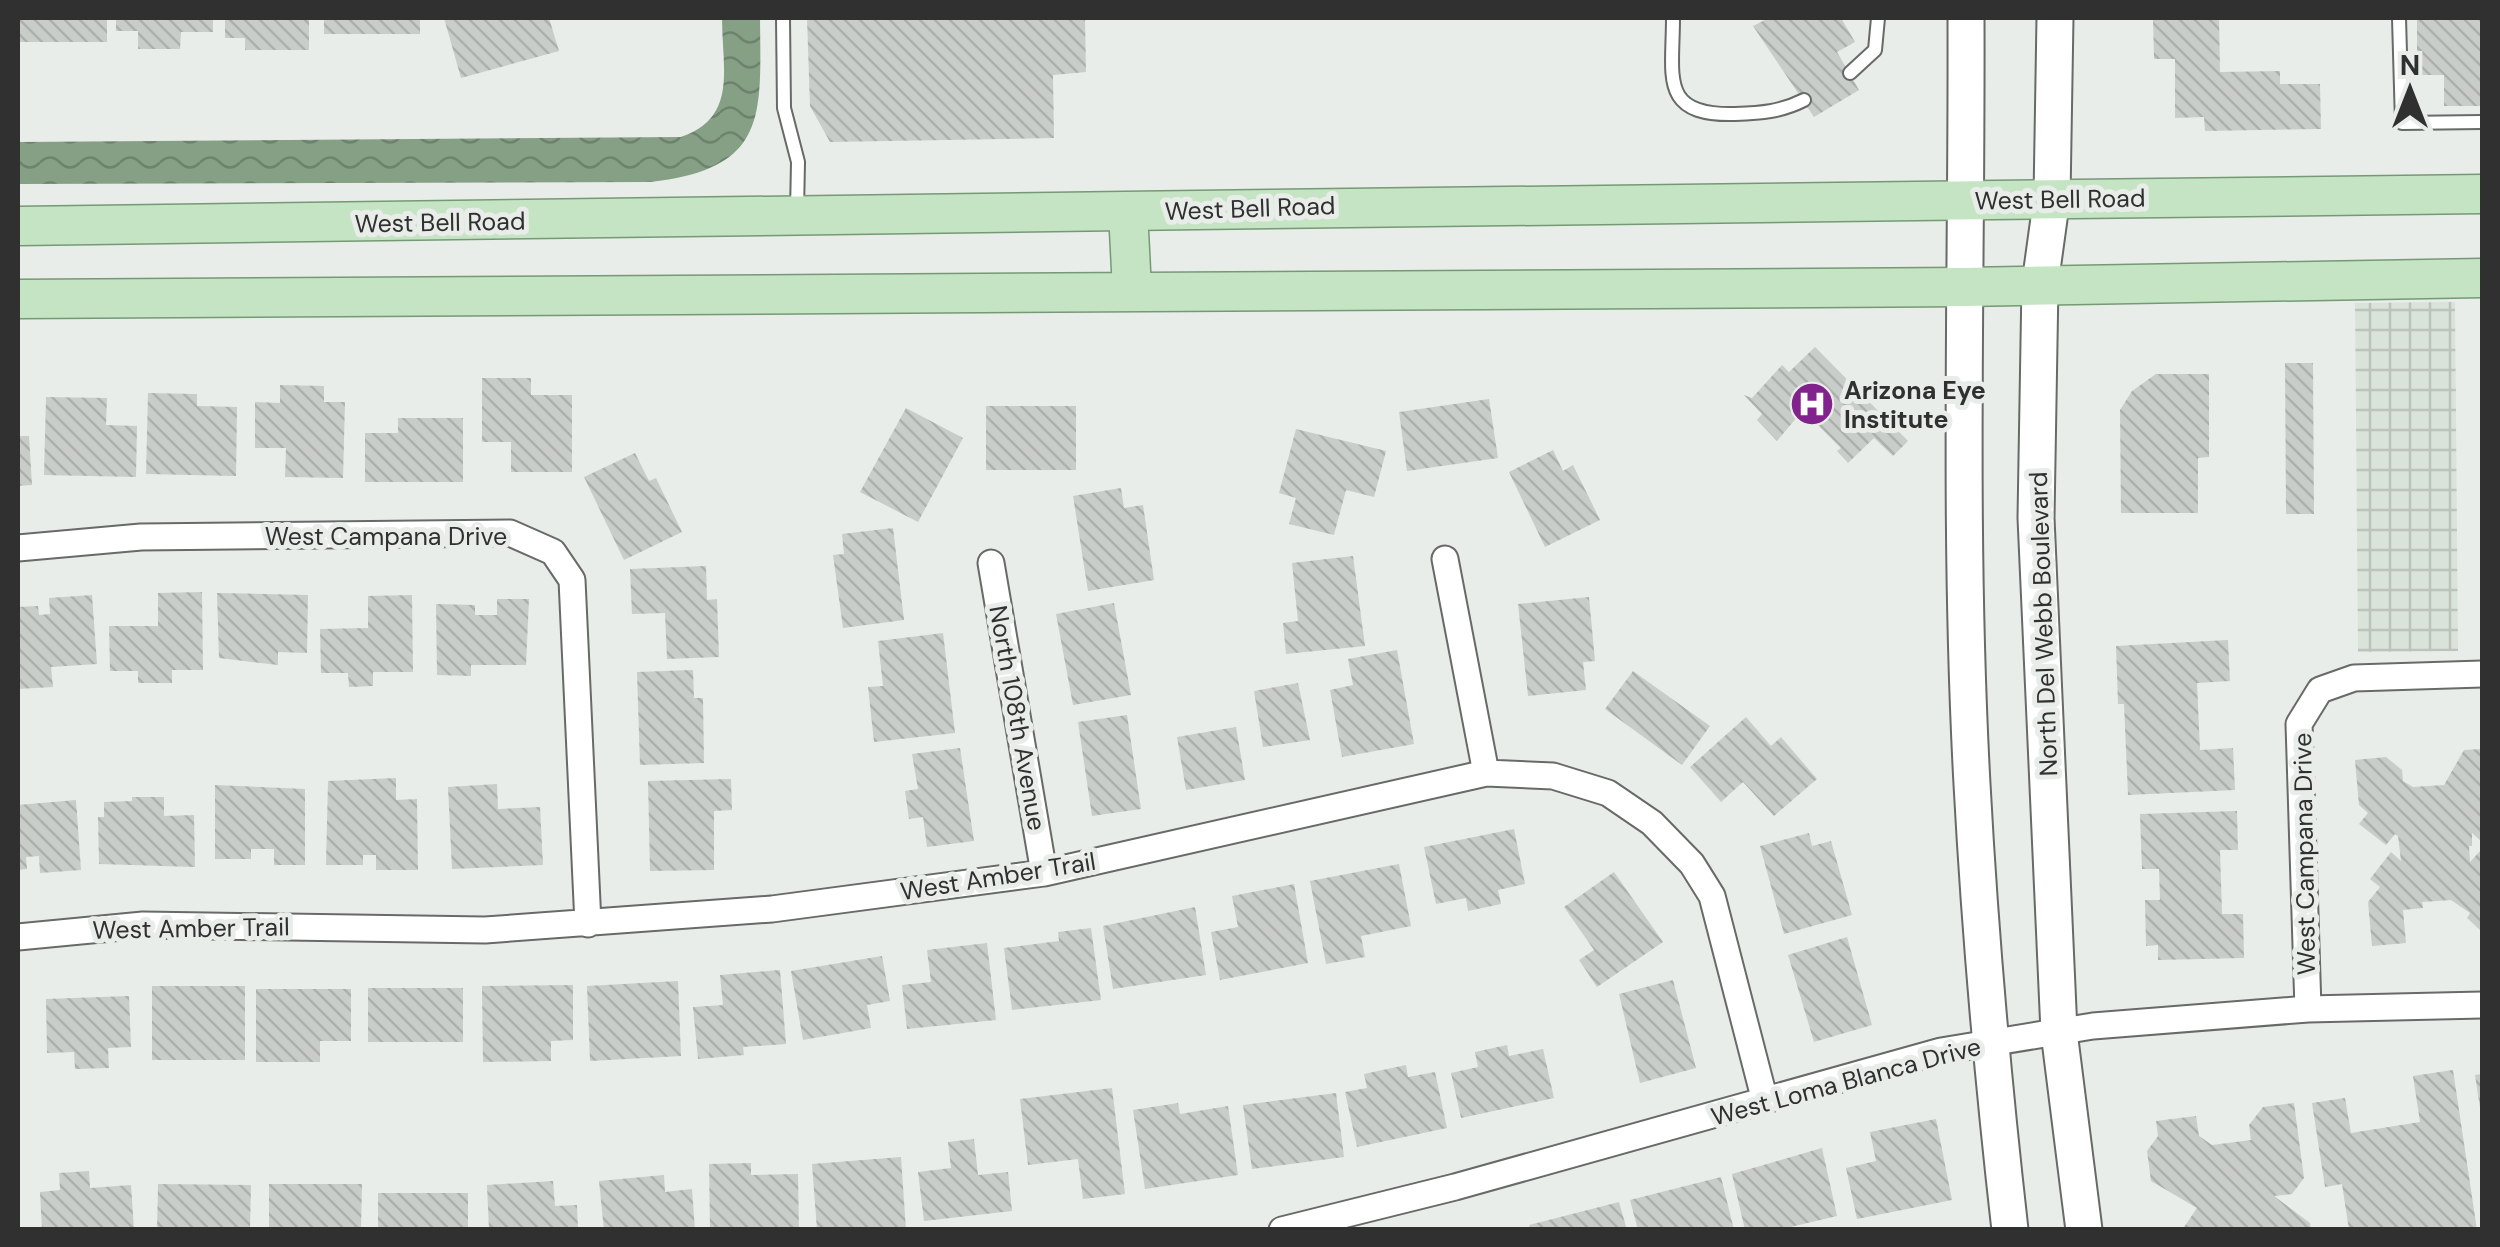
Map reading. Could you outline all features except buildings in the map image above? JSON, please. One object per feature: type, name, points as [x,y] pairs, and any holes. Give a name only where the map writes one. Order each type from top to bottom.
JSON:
[{"type":"main road","name":"West Bell Road","points":[[18,226],[798,218],[1480,203],[2482,194]]},
{"type":"main road","points":[[1128,211],[1132,290]]},
{"type":"main road","points":[[18,299],[1962,288],[2482,278]]},
{"type":"street","points":[[1966,18],[1967,201],[1962,288],[1972,782],[1989,1043],[2010,1230]]},
{"type":"street","name":"North Del Webb Boulevard","points":[[2055,18],[2052,197],[2040,284],[2036,518],[2059,1032],[2084,1230]]},
{"type":"street","name":"West Campana Drive","points":[[18,548],[141,537],[510,533],[553,552],[572,580],[588,924]]},
{"type":"street","points":[[1445,558],[1486,773]]},
{"type":"street","name":"North 108th Avenue","points":[[991,562],[1044,873]]},
{"type":"street","name":"West Campana Drive","points":[[2308,1009],[2299,724],[2320,690],[2354,678],[2482,674]]},
{"type":"street","name":"West Amber Trail","points":[[18,937],[143,925],[485,930],[772,908],[1044,873],[1486,773],[1552,776],[1608,793],[1652,823],[1692,864],[1712,896],[1766,1101]]},
{"type":"street","name":"West Loma Blanca Drive","points":[[1282,1230],[1942,1051],[2059,1032],[2308,1009],[2482,1004]]},
{"type":"lane","points":[[783,18],[784,108],[798,162],[798,218]]},
{"type":"lane","points":[[1673,18],[1673,81],[1682,103],[1701,115],[1772,113],[1804,100]]},
{"type":"lane","points":[[1850,74],[1874,50],[1878,18]]},
{"type":"lane","points":[[2399,18],[2402,122],[2482,122]]},
{"type":"shaded area","points":[[2455,302],[2458,651],[2358,652],[2355,303]]},
{"type":"water","points":[[722,18],[760,18],[757,110],[737,150],[717,165],[689,175],[651,182],[18,184],[18,142],[681,137],[699,128],[719,104],[724,73]]},
{"type":"place","name":"Arizona Eye Institute","points":[[1812,404]]}]
